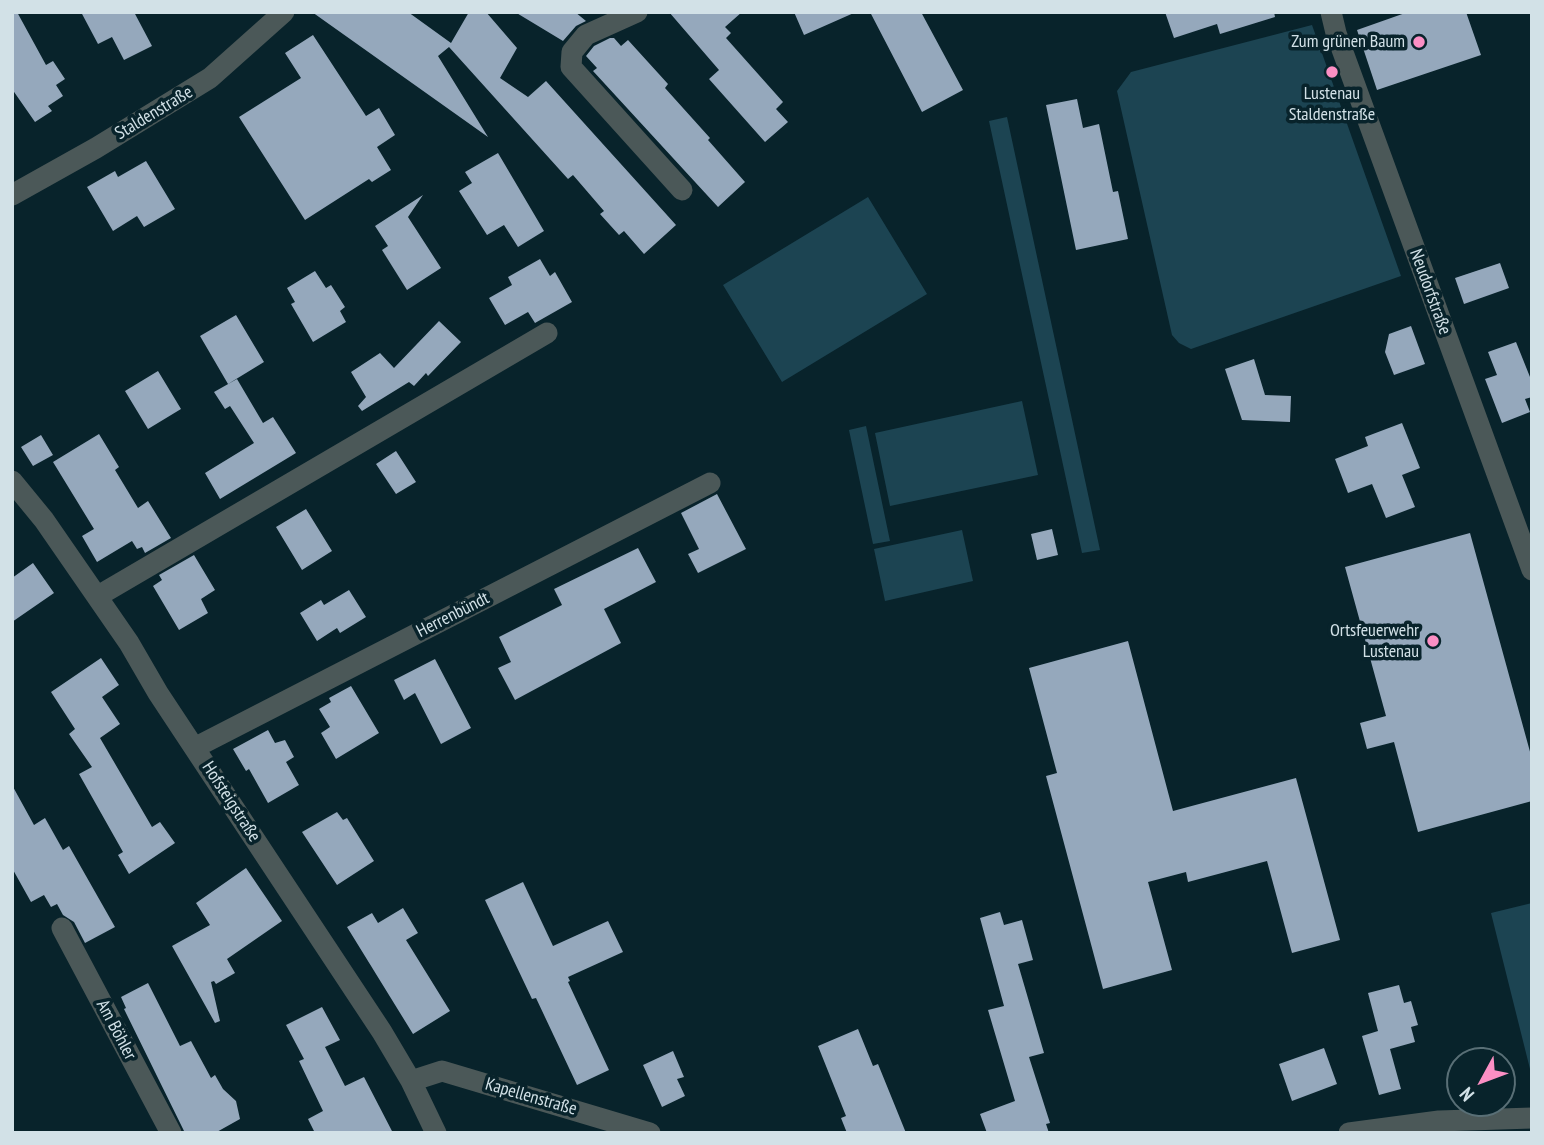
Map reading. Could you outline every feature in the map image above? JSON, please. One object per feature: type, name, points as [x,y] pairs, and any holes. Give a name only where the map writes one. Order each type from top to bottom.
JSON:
[{"type":"street","name":"Staldenstraße","points":[[12,195],[106,142],[210,78],[284,12]]},
{"type":"street","points":[[637,12],[586,35],[572,52],[571,67],[682,190]]},
{"type":"street","name":"Neudorfstraße","points":[[1331,12],[1532,570]]},
{"type":"street","points":[[97,596],[547,333]]},
{"type":"street","name":"Hofsteigstraße","points":[[12,481],[44,520],[97,596],[382,1032],[411,1081],[436,1133]]},
{"type":"street","name":"Herrenbündt","points":[[196,747],[710,483]]},
{"type":"street","name":"Am Böhler","points":[[62,928],[171,1133]]},
{"type":"street","name":"Kapellenstraße","points":[[411,1081],[442,1071],[650,1133]]},
{"type":"street","points":[[1349,1133],[1439,1121],[1532,1118]]},
{"type":"shaded area","points":[[1312,25],[1401,276],[1191,349],[1179,343],[1172,335],[1117,91],[1131,72]]},
{"type":"shaded area","points":[[1007,117],[1100,550],[1082,553],[989,121]]},
{"type":"shaded area","points":[[868,197],[927,294],[782,382],[723,285]]},
{"type":"shaded area","points":[[1022,401],[1038,475],[890,506],[875,433]]},
{"type":"shaded area","points":[[866,426],[890,541],[873,544],[849,430]]},
{"type":"shaded area","points":[[962,530],[973,581],[885,601],[874,549]]},
{"type":"shaded area","points":[[1532,903],[1532,1077],[1491,913]]},
{"type":"building","points":[[12,12],[17,12],[46,65],[53,61],[65,79],[56,85],[63,96],[48,106],[52,111],[35,122],[12,89]]},
{"type":"building","points":[[81,12],[134,12],[152,46],[124,60],[112,37],[98,44]]},
{"type":"building","points":[[312,12],[408,12],[451,43],[469,12],[486,12],[517,48],[500,78],[528,97],[546,81],[676,225],[644,254],[624,231],[619,235],[600,214],[604,211],[573,175],[568,179],[449,47],[438,56],[488,137]]},
{"type":"building","points":[[515,12],[575,12],[586,21],[576,26],[563,41]]},
{"type":"building","points":[[669,12],[742,12],[725,27],[731,33],[726,38],[783,102],[776,109],[788,122],[765,142],[709,79],[719,70]]},
{"type":"building","points":[[794,12],[856,12],[804,35]]},
{"type":"building","points":[[870,12],[921,12],[963,90],[922,112]]},
{"type":"building","points":[[1165,12],[1274,12],[1275,17],[1220,34],[1217,24],[1174,38]]},
{"type":"building","name":"Zum grünen Baum","points":[[1408,12],[1466,12],[1481,55],[1377,90],[1357,30]]},
{"type":"building","points":[[313,35],[366,116],[379,108],[395,135],[377,147],[391,170],[372,182],[369,179],[305,220],[239,117],[301,78],[285,53]]},
{"type":"building","points":[[614,38],[621,46],[628,40],[668,84],[665,88],[745,182],[718,207],[593,71],[597,68],[586,56],[594,46]]},
{"type":"building","points":[[1077,99],[1083,128],[1099,124],[1113,192],[1118,191],[1128,239],[1076,250],[1046,105]]},
{"type":"building","points":[[498,153],[544,231],[518,247],[504,225],[487,235],[459,191],[472,183],[465,172]]},
{"type":"building","points":[[146,161],[175,209],[144,227],[137,216],[113,231],[87,187],[115,171],[118,177]]},
{"type":"building","points":[[423,195],[408,217],[441,268],[407,290],[382,250],[388,246],[375,226]]},
{"type":"building","points":[[540,259],[550,276],[555,272],[572,302],[535,323],[528,312],[505,325],[489,298],[512,285],[508,277]]},
{"type":"building","points":[[1500,263],[1509,288],[1464,304],[1455,278]]},
{"type":"building","points":[[315,271],[326,288],[331,285],[345,307],[340,311],[346,322],[313,342],[291,304],[295,302],[287,288]]},
{"type":"building","points":[[236,315],[264,362],[228,384],[200,336]]},
{"type":"building","points":[[439,321],[461,342],[428,376],[426,373],[414,386],[409,382],[362,411],[358,406],[366,397],[351,372],[380,353],[394,368]]},
{"type":"building","points":[[1411,326],[1425,364],[1394,375],[1385,352],[1389,334]]},
{"type":"building","points":[[1516,342],[1532,382],[1532,397],[1525,399],[1530,412],[1502,423],[1485,379],[1497,375],[1488,352]]},
{"type":"building","points":[[1254,359],[1265,395],[1291,396],[1290,422],[1242,420],[1225,369]]},
{"type":"building","points":[[158,371],[181,409],[148,429],[125,391]]},
{"type":"building","points":[[237,379],[263,423],[273,417],[296,453],[220,499],[205,473],[254,443],[230,406],[225,409],[214,392]]},
{"type":"building","points":[[1402,423],[1420,468],[1402,475],[1415,507],[1386,518],[1372,484],[1348,493],[1335,459],[1368,446],[1365,437]]},
{"type":"building","points":[[99,434],[119,467],[115,470],[138,508],[148,501],[171,538],[145,553],[142,547],[137,549],[132,541],[97,562],[82,536],[94,529],[53,462]]},
{"type":"building","points":[[41,435],[53,455],[33,466],[21,447]]},
{"type":"building","points":[[396,451],[416,482],[396,494],[376,464]]},
{"type":"building","points":[[717,494],[746,549],[698,573],[688,554],[699,549],[681,513]]},
{"type":"building","points":[[306,509],[332,551],[302,570],[276,527]]},
{"type":"building","points":[[1052,529],[1058,555],[1037,560],[1031,534]]},
{"type":"building","name":"Ortsfeuerwehr Lustenau","points":[[1470,533],[1532,759],[1532,801],[1418,832],[1394,742],[1367,749],[1360,723],[1386,716],[1345,567]]},
{"type":"building","points":[[638,548],[656,582],[604,609],[621,643],[515,700],[498,668],[511,662],[499,637],[562,605],[554,589]]},
{"type":"building","points":[[194,555],[215,590],[201,599],[208,613],[179,630],[153,586],[162,580],[159,575]]},
{"type":"building","points":[[33,563],[54,593],[12,622],[12,578]]},
{"type":"building","points":[[349,590],[366,617],[340,633],[337,628],[317,641],[300,613],[321,600],[324,605]]},
{"type":"building","points":[[1128,641],[1173,811],[1296,778],[1340,940],[1292,953],[1267,861],[1188,882],[1186,872],[1148,882],[1172,970],[1103,989],[1046,776],[1057,773],[1029,668]]},
{"type":"building","points":[[101,658],[119,685],[102,697],[120,724],[100,738],[152,827],[160,822],[175,843],[129,874],[118,855],[123,852],[79,774],[92,767],[69,734],[75,729],[51,692]]},
{"type":"building","points":[[435,659],[471,728],[441,744],[415,693],[404,700],[394,680]]},
{"type":"building","points":[[351,686],[379,733],[336,759],[321,733],[330,727],[319,709],[331,702],[329,698]]},
{"type":"building","points":[[268,730],[275,743],[285,740],[294,757],[286,762],[299,785],[268,803],[249,769],[246,771],[233,749]]},
{"type":"building","points":[[12,785],[34,825],[45,818],[63,850],[69,846],[115,927],[85,943],[74,922],[63,915],[57,904],[51,907],[44,895],[31,902],[12,868]]},
{"type":"building","points":[[337,812],[343,820],[347,818],[374,861],[337,885],[302,832]]},
{"type":"building","points":[[246,868],[282,921],[227,959],[235,973],[216,984],[211,982],[220,1021],[215,1023],[172,946],[210,925],[196,903]]},
{"type":"building","points":[[523,882],[553,946],[608,921],[623,952],[568,977],[609,1070],[577,1085],[485,900]]},
{"type":"building","points":[[403,908],[418,933],[406,940],[450,1011],[413,1034],[347,927],[372,913],[378,923]]},
{"type":"building","points":[[1000,912],[1004,925],[1022,920],[1033,960],[1018,964],[1044,1053],[1029,1057],[1050,1123],[1046,1124],[1049,1133],[987,1133],[980,1114],[1015,1101],[988,1010],[1004,1006],[980,918]]},
{"type":"building","points":[[148,983],[180,1046],[191,1041],[211,1078],[215,1075],[223,1089],[236,1101],[240,1119],[215,1133],[185,1133],[124,1009],[126,1008],[121,997]]},
{"type":"building","points":[[1399,985],[1404,1003],[1411,1001],[1418,1025],[1411,1027],[1415,1042],[1390,1049],[1401,1089],[1379,1095],[1362,1036],[1378,1031],[1368,993]]},
{"type":"building","points":[[322,1007],[340,1040],[325,1047],[345,1086],[364,1077],[393,1133],[315,1133],[308,1119],[323,1111],[299,1061],[304,1059],[286,1025]]},
{"type":"building","points":[[858,1029],[873,1066],[878,1064],[906,1133],[847,1133],[841,1118],[846,1116],[818,1046]]},
{"type":"building","points":[[1324,1048],[1337,1084],[1292,1101],[1279,1064]]},
{"type":"building","points":[[673,1051],[684,1077],[677,1079],[685,1096],[662,1107],[643,1065]]},
{"type":"place","name":"Zum grünen Baum","points":[[1419,42]]},
{"type":"place","name":"Lustenau Staldenstraße","points":[[1332,72]]},
{"type":"place","name":"Ortsfeuerwehr Lustenau","points":[[1433,641]]}]
